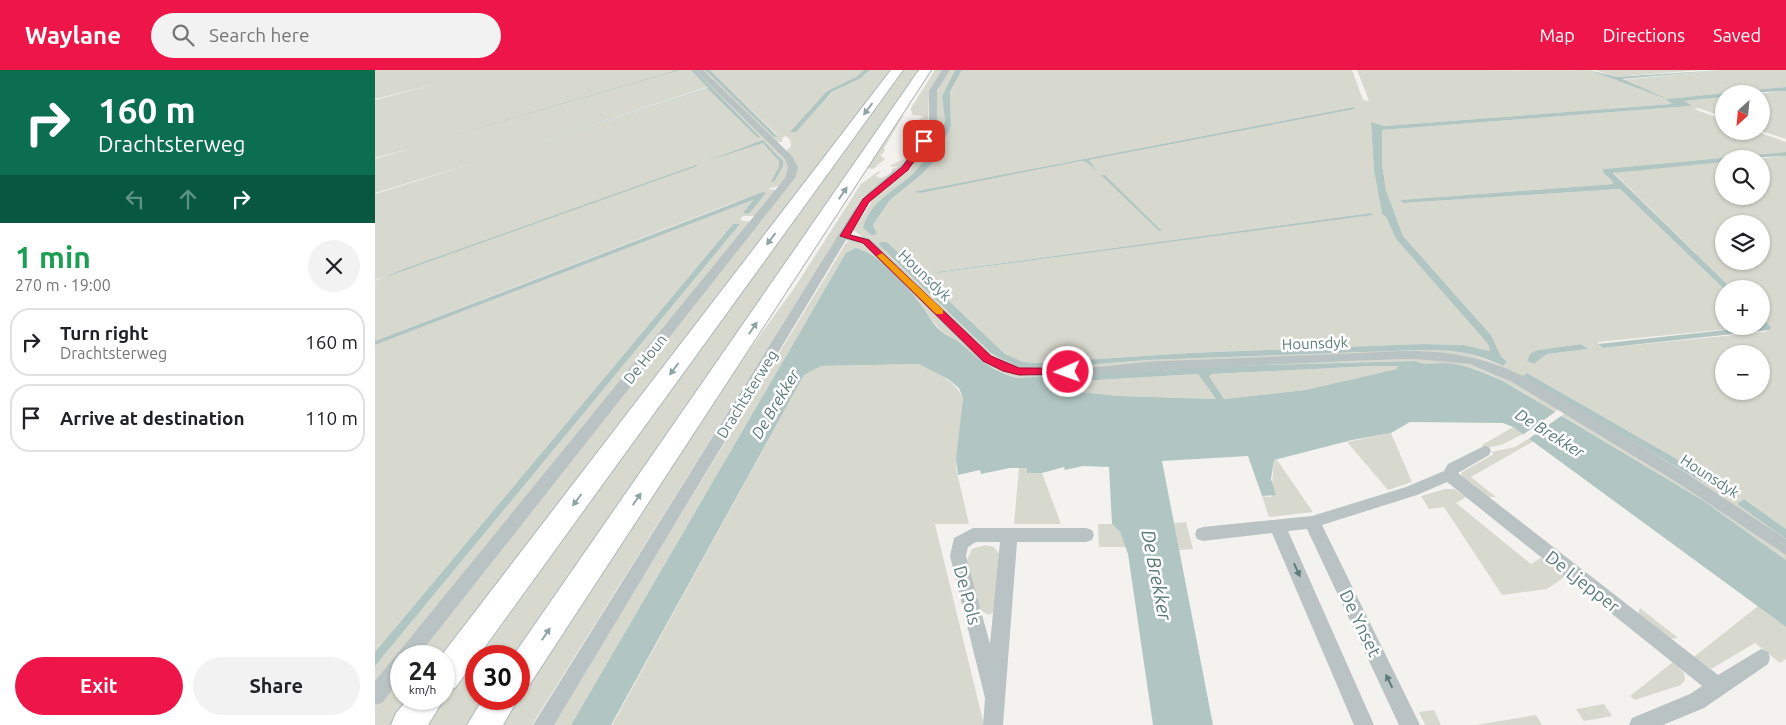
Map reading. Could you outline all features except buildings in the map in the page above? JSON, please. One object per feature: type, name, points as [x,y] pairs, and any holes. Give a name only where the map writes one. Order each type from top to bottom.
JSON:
[{"type":"main road","points":[[455,662],[897,70]]},
{"type":"main road","name":"Drachtsterweg","points":[[530,658],[925,70]]},
{"type":"main road","points":[[408,725],[420,710]]},
{"type":"main road","points":[[485,725],[495,710]]},
{"type":"street","name":"De Houn","points":[[416,645],[790,178],[793,167],[789,158],[699,70]]},
{"type":"street","name":"Drachtsterweg","points":[[543,725],[865,201],[912,161],[932,126],[933,91],[946,70]]},
{"type":"street","name":"Hounsdyk","points":[[844,236],[866,241],[987,358],[1007,369],[1019,372],[1050,373],[1211,363],[1420,355],[1457,357],[1480,362],[1512,377],[1691,482],[1786,548]]},
{"type":"street","points":[[1203,534],[1312,522],[1411,491],[1449,476],[1453,468],[1484,451]]},
{"type":"street","name":"De Ljepper","points":[[1449,476],[1717,686]]},
{"type":"street","name":"De Ynset","points":[[1312,522],[1410,725]]},
{"type":"street","points":[[1277,525],[1364,725]]},
{"type":"street","name":"De Pols","points":[[995,696],[957,550],[966,538],[973,535],[1086,535]]},
{"type":"street","name":"De Pols","points":[[993,725],[1009,535]]},
{"type":"street","points":[[1639,725],[1697,701],[1761,658]]},
{"type":"street","points":[[375,696],[390,677]]},
{"type":"shaded area","points":[[375,70],[691,70],[708,87],[492,157],[709,89],[760,137],[695,70],[697,70],[786,159],[790,173],[781,185],[768,189],[777,190],[756,216],[743,216],[740,220],[751,222],[408,645],[392,645],[740,224],[733,224],[375,652],[375,345],[753,200],[744,213],[749,214],[766,193],[727,205],[375,341],[375,281],[696,166],[375,280],[375,194],[481,161],[375,193],[375,159],[412,148],[375,158],[375,100],[441,83],[375,99]]},
{"type":"shaded area","points":[[702,70],[705,70],[776,138],[778,136],[710,70],[864,70],[856,77],[827,91],[793,133],[833,92],[865,75],[870,70],[892,70],[455,646],[423,645],[794,178],[787,150],[791,146],[790,140],[786,136],[783,137],[782,142],[774,141]]},
{"type":"shaded area","points":[[903,70],[920,70],[525,645],[482,645]]},
{"type":"shaded area","points":[[935,70],[942,70],[929,93],[928,125],[910,155],[925,127],[923,126],[926,121],[918,120],[924,116],[912,115],[911,108]]},
{"type":"shaded area","points":[[949,70],[955,70],[942,96],[945,121],[943,127],[919,167],[912,175],[879,201],[867,217],[863,228],[872,236],[877,234],[873,225],[890,200],[921,175],[934,161],[951,126],[950,93],[962,70],[1352,70],[1363,100],[1369,101],[1357,70],[1589,70],[1661,97],[1663,96],[1621,80],[1721,70],[1786,70],[1786,87],[1770,89],[1770,85],[1715,85],[1715,94],[1667,99],[1672,104],[1385,126],[1371,122],[1374,171],[1382,214],[1386,217],[1396,239],[1488,344],[1490,351],[1464,345],[1422,344],[1189,353],[1037,363],[1024,362],[1005,354],[887,242],[878,244],[990,352],[1001,359],[1020,366],[1047,368],[1148,360],[1460,350],[1503,366],[1507,362],[1501,356],[1491,335],[1403,236],[1386,190],[1382,164],[1382,130],[1691,106],[1685,101],[1715,98],[1715,114],[1698,108],[1694,109],[1715,117],[1715,140],[1770,140],[1770,136],[1786,142],[1786,152],[1770,153],[1770,150],[1715,150],[1715,159],[1603,169],[1603,172],[1613,184],[1400,200],[1403,203],[1620,189],[1715,280],[1715,330],[1598,342],[1599,345],[1603,348],[1735,335],[1770,335],[1770,280],[1723,280],[1613,172],[1715,163],[1715,205],[1770,205],[1770,158],[1786,156],[1786,529],[1744,499],[1737,504],[1786,539],[1786,544],[1728,503],[1662,461],[1517,376],[1483,361],[1464,356],[1425,353],[1210,361],[1053,371],[1024,370],[1004,365],[977,345],[882,251],[853,230],[876,195],[911,168],[937,124],[936,94]],"holes":[[[1354,107],[1355,109],[1089,160],[1098,172],[1086,162],[1081,161],[921,193],[912,192]],[[1102,175],[1105,175],[1162,231],[1159,231]],[[1371,213],[1372,215],[937,273]],[[1581,344],[1587,349],[1547,354],[1534,364],[1527,361],[1532,353],[1538,350]],[[1527,373],[1717,482],[1717,484],[1708,485],[1521,377]]]},
{"type":"shaded area","points":[[1595,70],[1699,70],[1616,77]]},
{"type":"shaded area","points":[[1786,91],[1786,139],[1770,134],[1770,93]]},
{"type":"shaded area","points":[[900,116],[903,116],[884,148],[885,151],[882,152],[884,153],[880,155],[885,159],[873,169],[865,168]]},
{"type":"shaded area","points":[[911,156],[908,160],[857,205],[532,725],[500,725],[510,710],[530,710],[530,679],[716,396],[795,287],[861,184],[879,171],[880,173],[875,176],[881,178],[890,174],[893,168],[899,167],[889,166]]},
{"type":"shaded area","points":[[851,240],[861,241],[1005,370],[1034,375],[1222,364],[1449,358],[1492,369],[1559,409],[1555,412],[1496,377],[1483,372],[1457,365],[1430,365],[1416,361],[1222,366],[1017,378],[999,374],[971,354],[957,341],[942,332],[897,278],[863,250],[852,249],[811,313],[571,725],[553,725],[846,243]]},
{"type":"shaded area","points":[[919,364],[950,381],[963,398],[956,468],[969,524],[935,524],[984,725],[612,725],[804,375],[821,366]]},
{"type":"shaded area","points":[[1399,366],[1398,369],[1305,390],[1224,399],[1209,376],[1213,374]]},
{"type":"shaded area","points":[[1198,374],[1216,399],[1119,396],[1061,390],[1058,384],[1064,382]]},
{"type":"shaded area","points":[[1569,413],[1786,551],[1786,560],[1704,501],[1561,415]]},
{"type":"shaded area","points":[[1513,427],[1523,434],[1501,445],[1486,448],[1482,445]]},
{"type":"shaded area","points":[[1391,433],[1412,482],[1388,490],[1347,442]]},
{"type":"shaded area","points":[[1529,438],[1534,441],[1471,477],[1496,497],[1488,497],[1461,475],[1462,472],[1494,454],[1491,452],[1515,447]]},
{"type":"shaded area","points":[[1274,460],[1277,460],[1313,512],[1269,517],[1262,496],[1271,497]]},
{"type":"shaded area","points":[[1019,468],[1027,468],[1027,473],[1042,473],[1061,524],[1014,524]]},
{"type":"shaded area","points":[[1445,489],[1454,489],[1466,497],[1456,503],[1531,564],[1542,557],[1566,576],[1547,589],[1502,595],[1444,507],[1429,509],[1421,496]]},
{"type":"shaded area","points":[[1186,522],[1193,549],[1179,550],[1174,523]]},
{"type":"shaded area","points":[[1098,524],[1112,524],[1120,532],[1127,547],[1099,547]]},
{"type":"shaded area","points":[[985,545],[994,547],[1000,555],[994,612],[989,615],[981,611],[967,560],[972,549]]},
{"type":"shaded area","points":[[1758,606],[1786,627],[1786,659],[1780,663],[1755,643],[1711,669],[1695,658],[1695,656]]},
{"type":"shaded area","points":[[1640,608],[1678,638],[1670,639],[1638,614]]},
{"type":"shaded area","points":[[390,648],[390,667],[375,686],[375,666]]},
{"type":"shaded area","points":[[1673,662],[1684,673],[1685,680],[1681,685],[1635,700],[1630,696]]},
{"type":"shaded area","points":[[465,668],[465,710],[480,710],[470,725],[423,725],[434,710],[455,710],[455,681]]},
{"type":"shaded area","points":[[390,687],[390,710],[406,710],[394,725],[375,725],[375,706]]},
{"type":"shaded area","points":[[1604,704],[1612,716],[1584,721],[1576,709]]},
{"type":"shaded area","points":[[1434,710],[1441,725],[1425,725],[1419,712]]},
{"type":"shaded area","points":[[1536,715],[1542,725],[1476,725]]},
{"type":"water","points":[[678,70],[680,70],[423,144]]},
{"type":"water","points":[[691,70],[695,70],[760,137],[758,138],[708,89],[491,157],[708,88]]},
{"type":"water","points":[[705,70],[710,70],[778,137],[774,137]]},
{"type":"water","points":[[864,70],[870,70],[861,78],[832,92],[796,132],[790,132],[827,91],[856,77]]},
{"type":"water","points":[[955,70],[962,70],[950,92],[951,126],[934,161],[921,175],[890,200],[873,225],[877,234],[872,236],[863,228],[867,217],[879,201],[912,175],[919,167],[943,127],[945,121],[942,96]]},
{"type":"water","points":[[1589,70],[1617,77],[1721,70],[1622,79],[1664,97],[1661,97]]},
{"type":"water","points":[[1786,87],[1786,91],[1770,92],[1770,89]]},
{"type":"water","points":[[1715,94],[1715,98],[1685,101],[1692,106],[1382,130],[1382,164],[1386,190],[1403,236],[1491,335],[1501,356],[1507,362],[1503,366],[1462,352],[1420,350],[1148,360],[1047,368],[1020,366],[1001,359],[990,352],[878,244],[887,242],[1005,354],[1024,362],[1037,363],[1189,353],[1422,344],[1464,345],[1490,351],[1488,344],[1396,239],[1386,217],[1382,214],[1374,171],[1371,122],[1385,126],[1672,104],[1666,99]]},
{"type":"water","points":[[1354,107],[1355,109],[1089,160],[1098,172],[1086,162],[1081,161],[921,193],[912,192]]},
{"type":"water","points":[[763,140],[783,161],[783,166],[774,182],[771,182],[779,167],[779,161],[763,143],[707,161]]},
{"type":"water","points":[[1786,152],[1786,156],[1770,157],[1770,153]]},
{"type":"water","points":[[1715,159],[1715,163],[1613,173],[1723,280],[1715,280],[1620,189],[1403,203],[1400,200],[1613,184],[1603,172],[1603,169]]},
{"type":"water","points":[[697,166],[375,281],[404,269]]},
{"type":"water","points":[[1101,175],[1105,175],[1162,231],[1159,231]]},
{"type":"water","points":[[763,192],[766,193],[749,214],[743,213],[753,200],[375,345],[375,341]]},
{"type":"water","points":[[1371,213],[1373,215],[937,273],[937,272]]},
{"type":"water","points":[[733,224],[740,224],[392,645],[390,645],[390,648],[375,666],[375,652]]},
{"type":"water","name":"De Brekker","points":[[855,248],[882,263],[900,280],[942,332],[992,368],[1017,378],[1222,366],[1416,361],[1425,364],[1450,363],[1482,372],[1505,382],[1704,501],[1786,560],[1786,627],[1513,427],[1503,423],[1410,422],[1391,433],[1352,440],[1274,460],[1271,479],[1276,495],[1262,496],[1248,456],[1162,461],[1213,725],[1153,725],[1128,554],[1120,532],[1112,524],[1109,467],[1083,466],[1065,470],[1064,467],[1042,473],[1027,473],[1027,468],[1010,468],[981,474],[980,470],[958,475],[956,459],[963,398],[959,388],[948,379],[919,364],[821,366],[804,375],[611,725],[571,725],[846,253]],"holes":[[[1398,366],[1397,369],[1305,390],[1224,399],[1209,376],[1213,374]],[[1198,374],[1216,399],[1119,396],[1061,390],[1058,384],[1064,382]]]},
{"type":"water","points":[[1715,331],[1715,335],[1724,335],[1603,348],[1598,344]]},
{"type":"water","points":[[1581,344],[1588,349],[1547,354],[1534,364],[1527,361],[1531,353],[1538,350]]},
{"type":"water","points":[[1527,373],[1717,482],[1717,484],[1708,485],[1521,377]]},
{"type":"water","points":[[1744,499],[1786,529],[1786,539],[1737,504]]},
{"type":"pier","points":[[1558,410],[1564,414],[1527,440],[1521,436]]},
{"type":"slow traffic","points":[[882,256],[939,312]]},
{"type":"route","points":[[924,141],[905,169],[871,194],[865,201],[844,236],[856,237],[866,241],[981,353],[995,363],[1019,372],[1068,372]]}]
